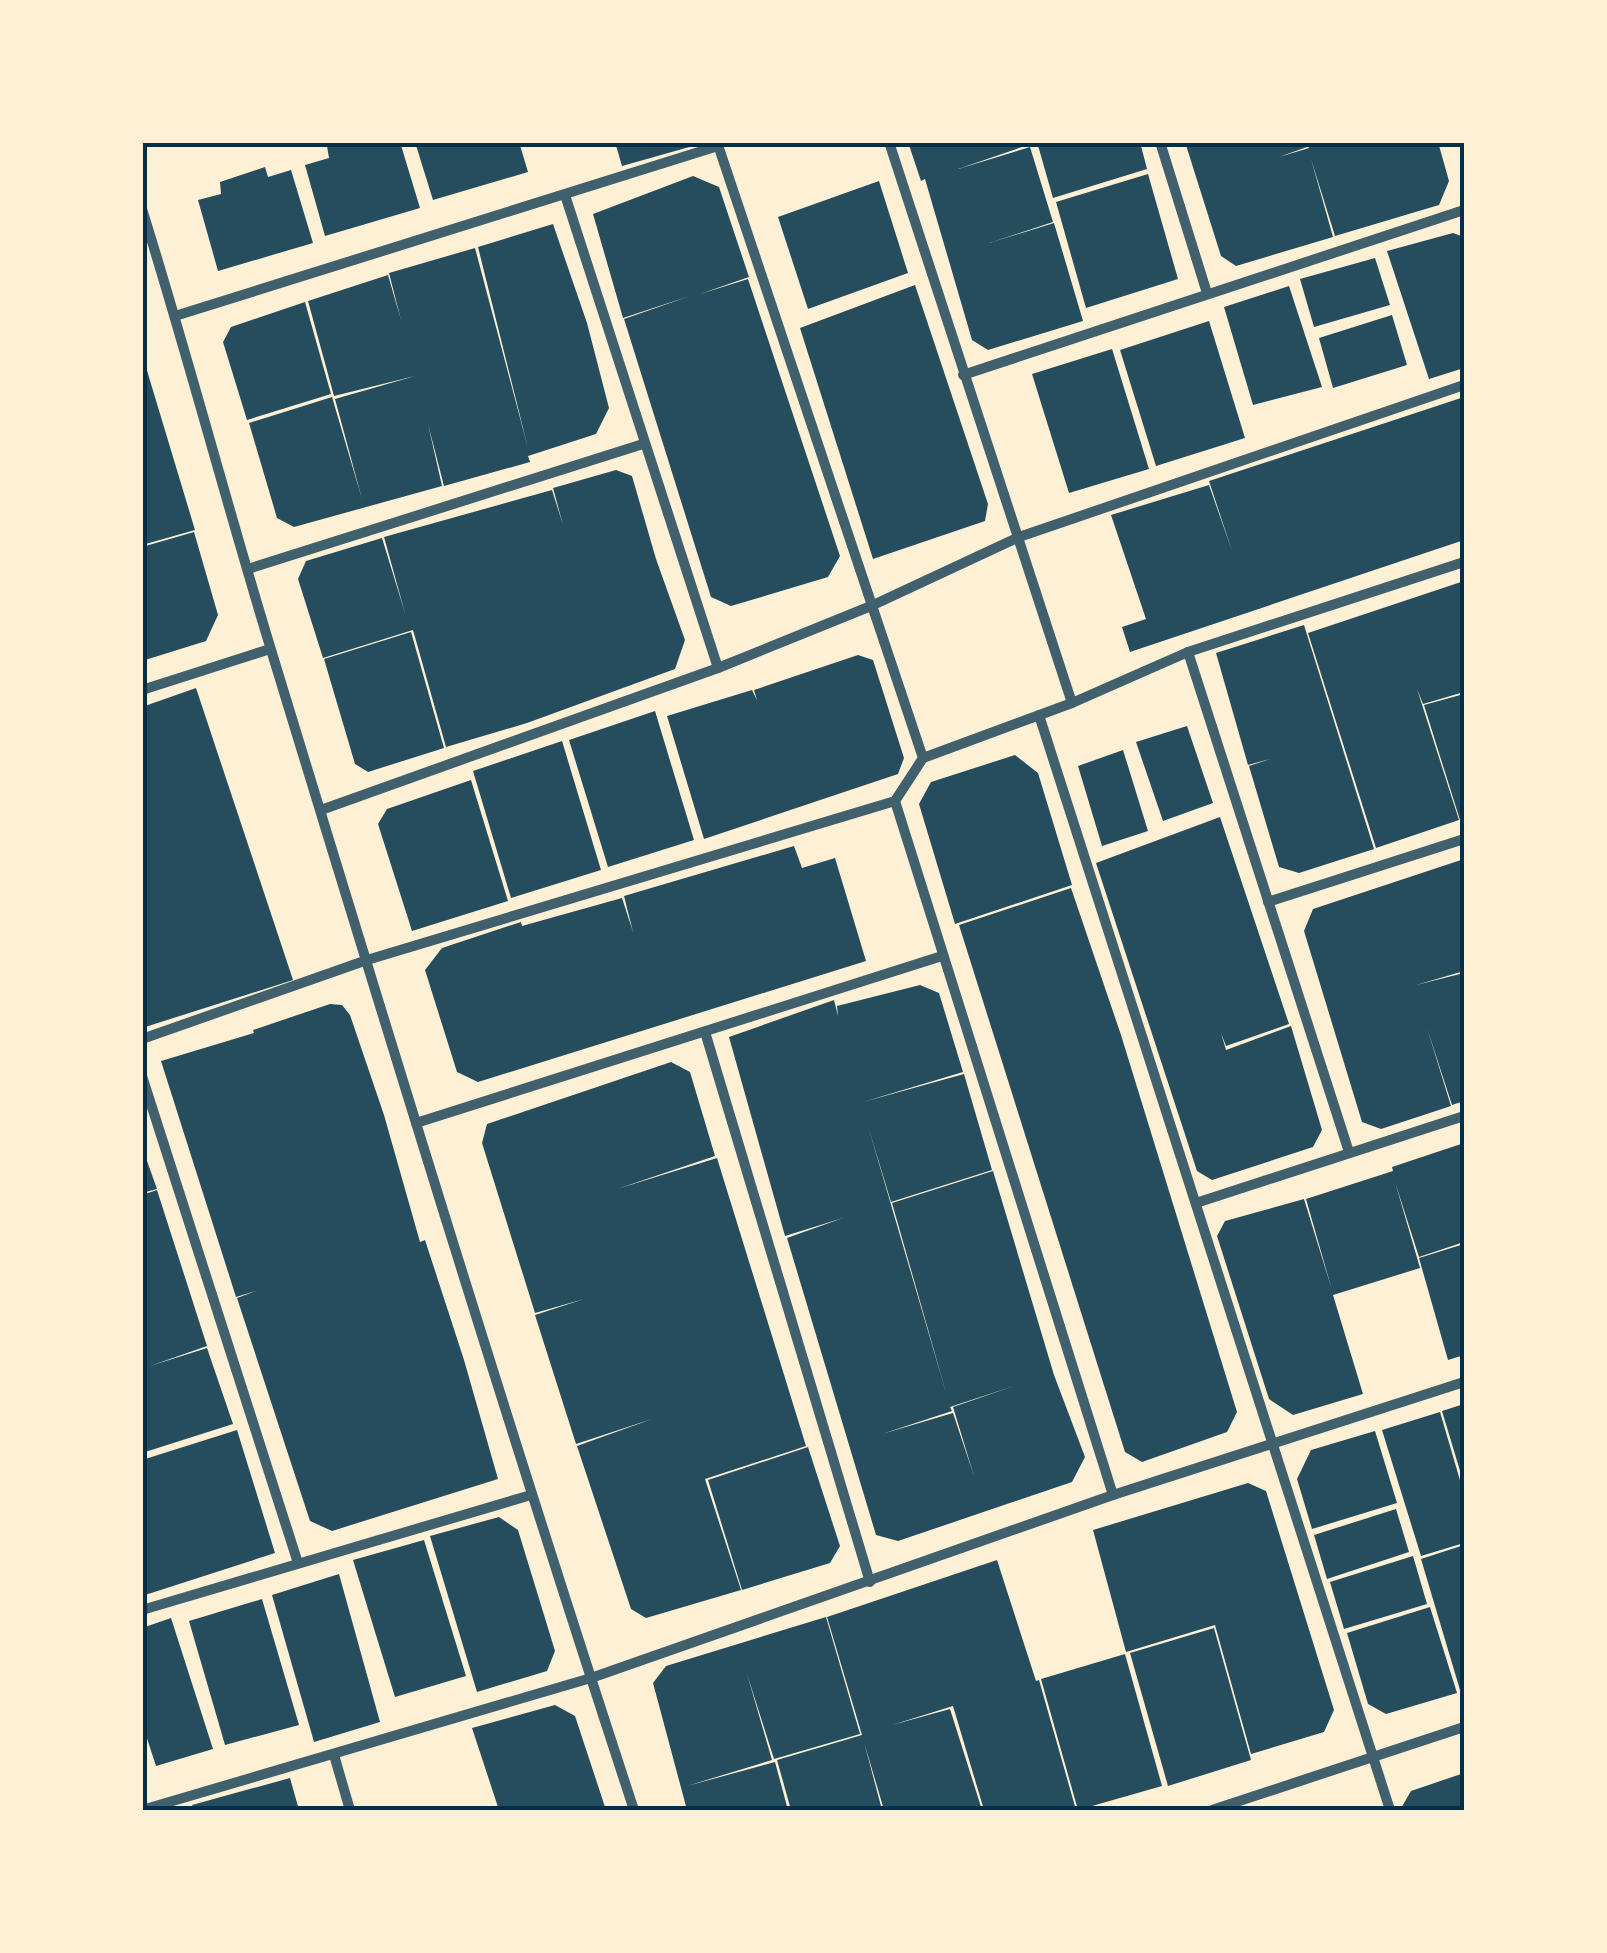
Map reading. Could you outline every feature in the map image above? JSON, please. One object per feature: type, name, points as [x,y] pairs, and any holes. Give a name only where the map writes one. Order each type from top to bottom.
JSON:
[{"type":"street","points":[[889,142],[1072,703]]},
{"type":"street","points":[[1160,142],[1207,293]]},
{"type":"street","points":[[175,316],[717,144],[924,758]]},
{"type":"street","points":[[565,194],[718,668]]},
{"type":"street","points":[[142,209],[270,649],[530,1495],[634,1810]]},
{"type":"street","points":[[963,374],[1464,210]]},
{"type":"street","points":[[321,810],[718,668],[871,606],[1019,537],[1464,385]]},
{"type":"street","points":[[248,569],[643,444]]},
{"type":"street","points":[[142,1038],[366,960],[895,802],[924,758],[1072,703],[1188,652],[1464,562]]},
{"type":"street","points":[[142,690],[270,649]]},
{"type":"street","points":[[1188,652],[1349,1152]]},
{"type":"street","points":[[1039,714],[1390,1810]]},
{"type":"street","points":[[895,802],[1112,1495]]},
{"type":"street","points":[[1268,902],[1464,839]]},
{"type":"street","points":[[416,1123],[942,956]]},
{"type":"street","points":[[706,1032],[870,1582]]},
{"type":"street","points":[[142,1076],[298,1563]]},
{"type":"street","points":[[1196,1203],[1464,1116]]},
{"type":"street","points":[[142,1810],[591,1678],[1112,1495],[1464,1382]]},
{"type":"street","points":[[142,1610],[530,1495]]},
{"type":"street","points":[[1212,1810],[1464,1727]]},
{"type":"street","points":[[334,1755],[350,1810]]},
{"type":"building","points":[[339,142],[400,142],[420,208],[325,236],[305,165],[329,158],[327,146]]},
{"type":"building","points":[[415,142],[519,142],[528,172],[433,200]]},
{"type":"building","points":[[615,142],[700,142],[700,144],[622,166]]},
{"type":"building","points":[[908,142],[1024,142],[1025,146],[958,169],[1030,147],[1053,222],[989,243],[1054,223],[1083,321],[988,350],[972,340],[925,179],[921,181]]},
{"type":"building","points":[[1037,142],[1140,142],[1147,169],[1053,198]]},
{"type":"building","points":[[1185,142],[1305,142],[1307,147],[1279,157],[1309,148],[1307,142],[1438,142],[1449,181],[1439,205],[1335,236],[1311,159],[1333,237],[1236,266],[1221,256]]},
{"type":"building","points":[[265,167],[268,177],[291,170],[313,243],[218,271],[198,200],[221,194],[220,182]]},
{"type":"building","points":[[1148,174],[1178,279],[1086,308],[1056,202]]},
{"type":"building","points":[[693,176],[719,187],[749,277],[700,294],[748,279],[840,556],[828,577],[731,606],[711,597],[624,319],[690,296],[623,318],[593,214]]},
{"type":"building","points":[[879,181],[908,273],[808,309],[778,217]]},
{"type":"building","points":[[553,224],[587,323],[609,408],[596,434],[528,456],[530,462],[444,486],[428,424],[442,486],[294,527],[277,518],[249,423],[332,397],[362,499],[335,399],[415,376],[334,396],[308,301],[388,275],[401,320],[389,273],[475,248],[528,448],[478,247]]},
{"type":"building","points":[[1453,233],[1464,237],[1464,368],[1429,379],[1387,251]]},
{"type":"building","points":[[1375,258],[1390,305],[1314,327],[1300,279]]},
{"type":"building","points":[[915,285],[988,504],[985,521],[873,559],[800,328]]},
{"type":"building","points":[[1289,286],[1322,387],[1253,405],[1224,307]]},
{"type":"building","points":[[305,302],[331,394],[247,420],[223,342],[231,327]]},
{"type":"building","points":[[1392,315],[1407,365],[1333,388],[1319,338]]},
{"type":"building","points":[[1209,321],[1245,438],[1156,466],[1120,350]]},
{"type":"building","points":[[1112,349],[1149,469],[1069,493],[1032,374]]},
{"type":"building","points":[[142,354],[195,530],[142,545]]},
{"type":"building","points":[[1464,397],[1464,540],[1130,652],[1122,627],[1146,619],[1111,515],[1209,485],[1232,551],[1209,481]]},
{"type":"building","points":[[616,470],[632,476],[685,640],[675,669],[527,723],[446,747],[413,630],[323,658],[298,579],[306,561],[382,538],[405,613],[384,537],[552,490],[563,525],[553,488]]},
{"type":"building","points":[[194,532],[218,615],[206,641],[142,661],[142,547]]},
{"type":"building","points":[[1464,581],[1464,692],[1423,704],[1417,689],[1459,820],[1376,848],[1308,633]]},
{"type":"building","points":[[1304,625],[1374,849],[1299,873],[1279,867],[1249,766],[1270,759],[1248,765],[1216,653]]},
{"type":"building","points":[[411,632],[444,748],[368,772],[355,764],[324,659]]},
{"type":"building","points":[[858,655],[873,660],[904,758],[898,774],[704,839],[667,716],[752,690],[757,700],[754,690]]},
{"type":"building","points":[[196,688],[293,980],[142,1028],[142,707]]},
{"type":"building","points":[[1464,694],[1464,819],[1460,820],[1424,705]]},
{"type":"building","points":[[655,711],[694,840],[608,867],[569,740]]},
{"type":"building","points":[[1187,726],[1213,803],[1163,821],[1136,742]]},
{"type":"building","points":[[562,741],[601,870],[511,898],[473,771]]},
{"type":"building","points":[[1123,750],[1148,831],[1102,846],[1078,766]]},
{"type":"building","points":[[1015,755],[1038,773],[1072,885],[955,924],[919,804],[931,782]]},
{"type":"building","points":[[471,780],[508,901],[412,931],[378,824],[387,809]]},
{"type":"building","points":[[1220,817],[1289,1024],[1226,1046],[1221,1033],[1226,1050],[1291,1026],[1322,1130],[1313,1147],[1212,1180],[1197,1171],[1096,863]]},
{"type":"building","points":[[794,846],[802,868],[835,858],[866,961],[478,1082],[457,1072],[425,970],[442,948],[521,922],[522,926],[622,898],[633,932],[624,896]]},
{"type":"building","points":[[1464,859],[1464,971],[1416,985],[1464,973],[1464,1101],[1452,1105],[1427,1028],[1451,1106],[1381,1129],[1362,1122],[1304,931],[1313,909]]},
{"type":"building","points":[[1071,888],[1121,1035],[1237,1412],[1227,1432],[1142,1462],[1125,1452],[959,925]]},
{"type":"building","points":[[920,985],[939,993],[963,1072],[863,1102],[964,1074],[992,1170],[891,1202],[868,1126],[947,1396],[892,1203],[993,1171],[1054,1375],[1085,1457],[1072,1482],[898,1541],[876,1535],[787,1238],[843,1218],[785,1236],[729,1037],[834,1000],[838,1016],[837,1006]],"holes":[[[1014,1386],[953,1407],[974,1476],[953,1413],[882,1434],[952,1411],[950,1407]]]},
{"type":"building","points":[[330,1004],[342,1005],[350,1015],[384,1115],[420,1242],[425,1240],[464,1360],[498,1479],[332,1531],[310,1521],[237,1298],[256,1291],[236,1297],[161,1061],[254,1033],[253,1030]]},
{"type":"building","points":[[671,1062],[690,1072],[715,1156],[617,1189],[717,1158],[806,1446],[705,1479],[741,1590],[646,1618],[631,1609],[577,1446],[652,1419],[576,1444],[535,1315],[584,1299],[535,1313],[482,1143],[487,1124]]},
{"type":"building","points":[[1464,1143],[1464,1242],[1419,1257],[1395,1182],[1420,1268],[1333,1295],[1363,1394],[1293,1415],[1269,1399],[1217,1236],[1225,1221],[1304,1199],[1332,1290],[1306,1199]]},
{"type":"building","points":[[142,1147],[157,1189],[142,1193]]},
{"type":"building","points":[[157,1190],[207,1346],[150,1366],[207,1348],[233,1424],[142,1453],[142,1195]]},
{"type":"building","points":[[1464,1244],[1464,1355],[1448,1360],[1419,1258]]},
{"type":"building","points":[[1464,1404],[1464,1484],[1442,1411]]},
{"type":"building","points":[[1440,1412],[1464,1494],[1464,1543],[1421,1556],[1382,1430]]},
{"type":"building","points":[[237,1430],[275,1553],[142,1596],[142,1460]]},
{"type":"building","points":[[1375,1431],[1397,1503],[1312,1529],[1297,1479],[1311,1450]]},
{"type":"building","points":[[808,1447],[840,1546],[830,1563],[742,1590],[708,1480]]},
{"type":"building","points":[[1248,1483],[1266,1491],[1334,1710],[1324,1732],[1251,1754],[1215,1625],[1126,1652],[1093,1530]]},
{"type":"building","points":[[1396,1509],[1409,1552],[1327,1579],[1314,1535]]},
{"type":"building","points":[[499,1517],[518,1530],[555,1651],[547,1671],[477,1692],[430,1536]]},
{"type":"building","points":[[424,1540],[466,1676],[395,1697],[353,1560]]},
{"type":"building","points":[[1464,1545],[1464,1689],[1460,1690],[1421,1559]]},
{"type":"building","points":[[1413,1556],[1427,1604],[1344,1629],[1330,1582]]},
{"type":"building","points":[[997,1560],[1036,1681],[1039,1680],[1076,1810],[984,1810],[953,1706],[892,1725],[950,1709],[982,1810],[884,1810],[864,1742],[882,1810],[791,1810],[777,1760],[862,1735],[827,1617]]},
{"type":"building","points":[[339,1574],[380,1722],[314,1742],[272,1595]]},
{"type":"building","points":[[262,1599],[299,1725],[225,1745],[189,1621]]},
{"type":"building","points":[[1430,1607],[1457,1693],[1386,1714],[1368,1704],[1347,1633]]},
{"type":"building","points":[[826,1617],[860,1734],[774,1759],[747,1674],[772,1760],[687,1786],[775,1762],[788,1810],[687,1810],[653,1683],[666,1666]]},
{"type":"building","points":[[171,1618],[213,1749],[156,1766],[142,1723],[142,1628]]},
{"type":"building","points":[[1214,1628],[1251,1760],[1168,1786],[1130,1653]]},
{"type":"building","points":[[1125,1654],[1162,1786],[1078,1810],[1041,1679]]},
{"type":"building","points":[[555,1705],[575,1716],[606,1810],[499,1810],[472,1728]]},
{"type":"building","points":[[1464,1773],[1464,1810],[1400,1810],[1411,1791]]},
{"type":"building","points":[[290,1778],[299,1810],[194,1810],[192,1805]]}]
